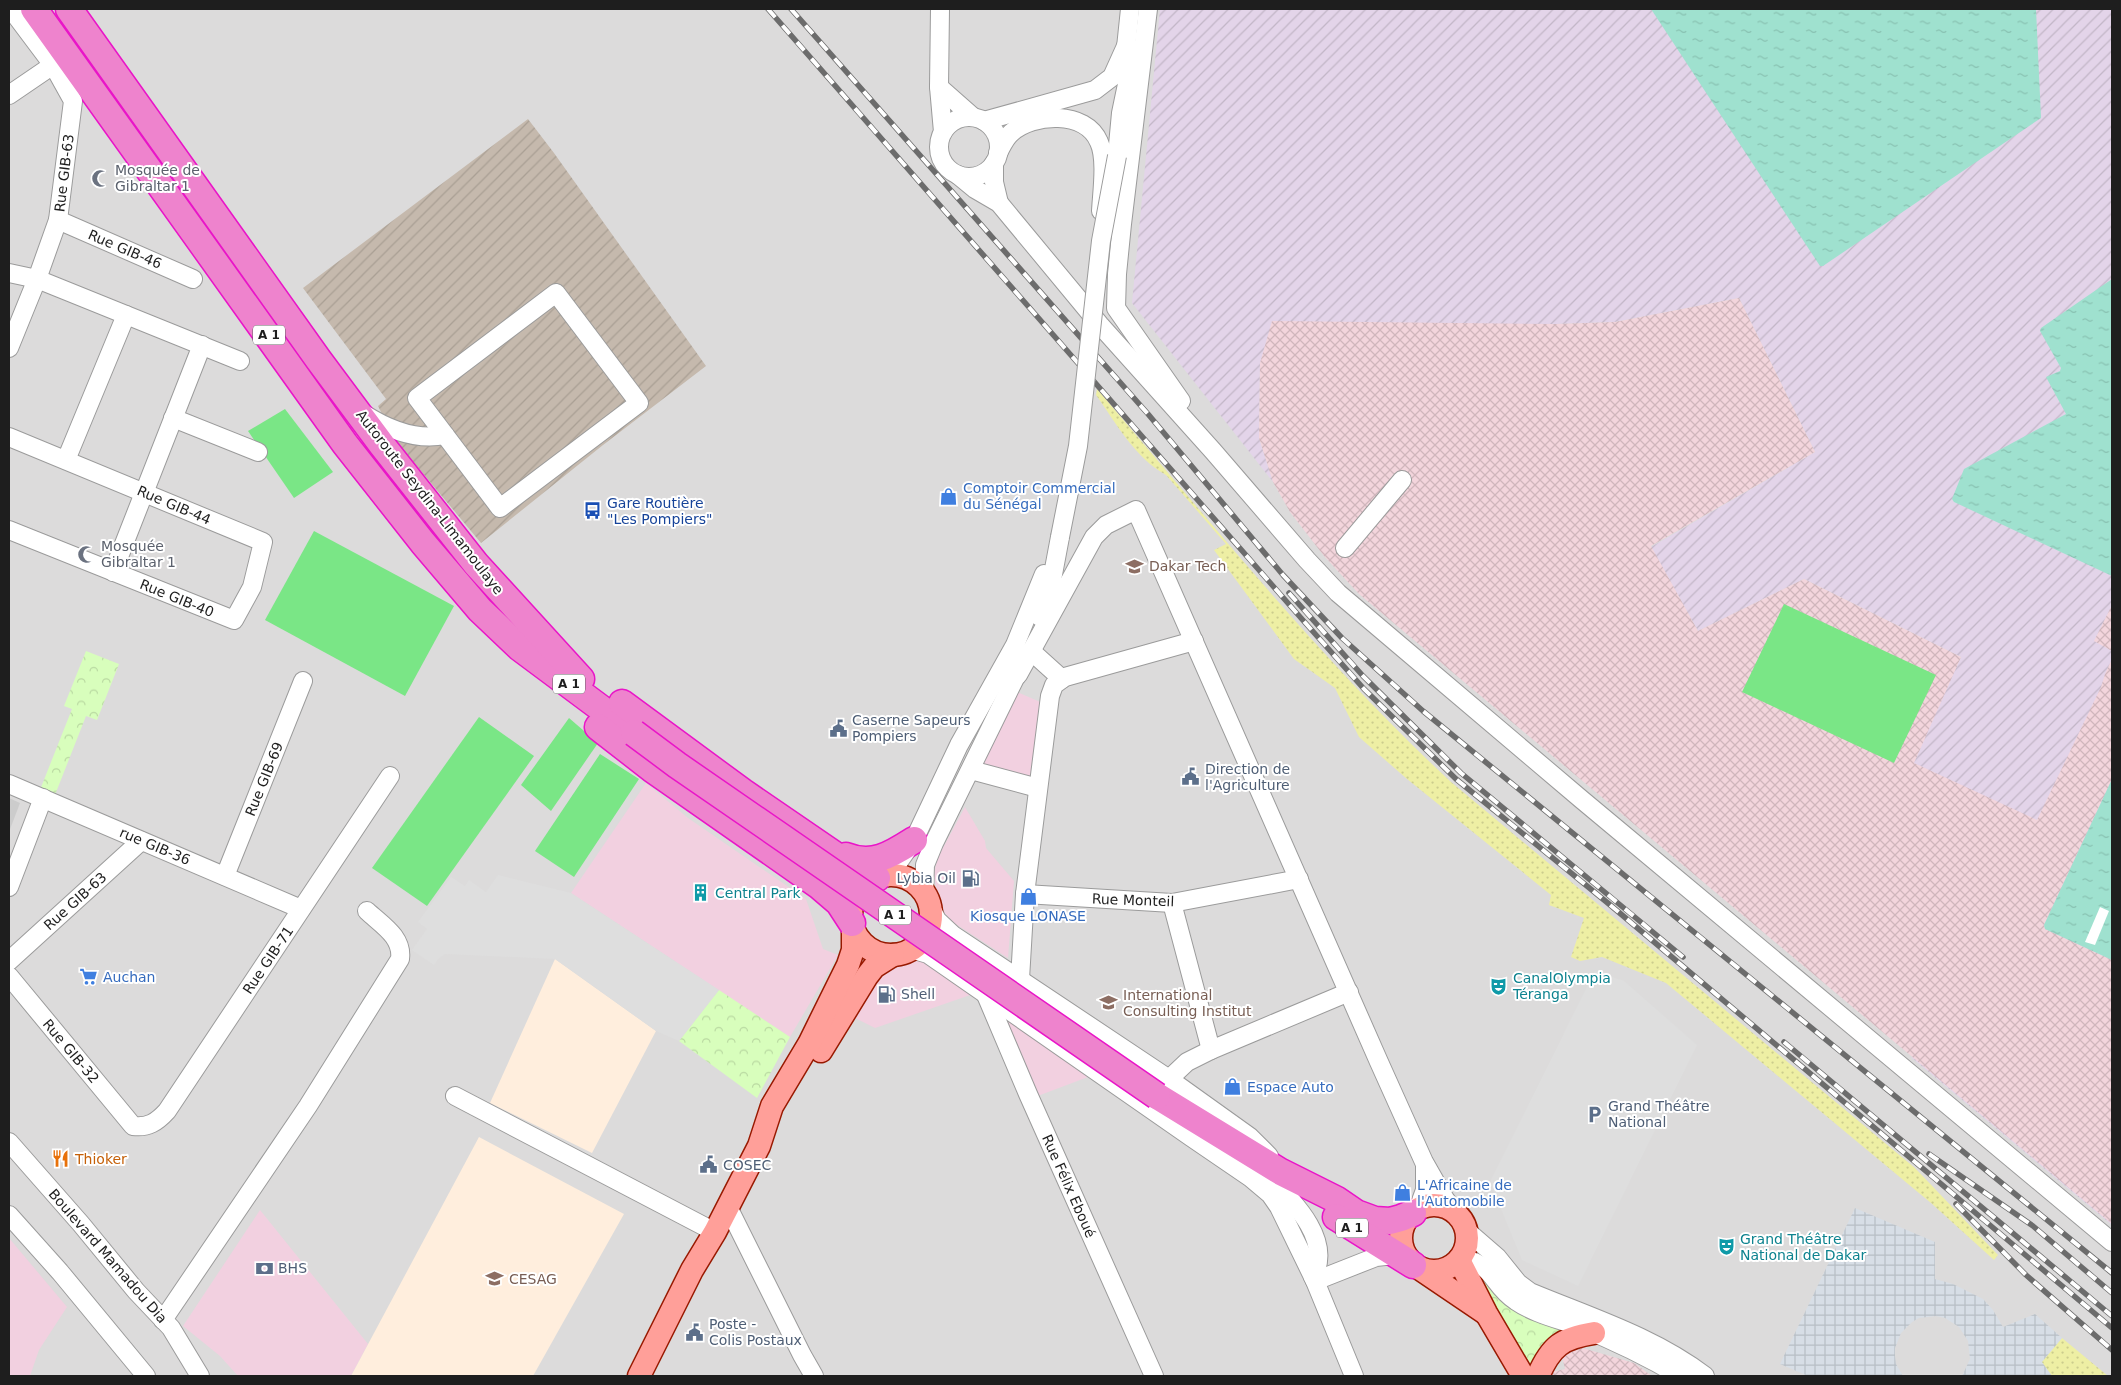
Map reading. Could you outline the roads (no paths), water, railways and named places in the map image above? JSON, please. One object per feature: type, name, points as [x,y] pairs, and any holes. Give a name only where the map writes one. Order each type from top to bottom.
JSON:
[{"type":"highway","name":"Autoroute Seydina-Limamoulaye","points":[[34,9],[372,479],[422,543],[480,610],[529,640],[626,726],[676,765],[1149,1090],[1238,1146]]},
{"type":"highway","name":"Autoroute Seydina-Limamoulaye","points":[[69,9],[318,359],[382,445],[470,556],[529,640]]},
{"type":"highway","points":[[529,640],[851,866],[880,877]]},
{"type":"highway","points":[[529,640],[561,692],[606,734],[652,769],[818,885],[839,903],[853,926]]},
{"type":"highway","points":[[805,834],[843,855],[866,861],[887,857],[914,840]]},
{"type":"highway","name":"A 1","points":[[1238,1146],[1289,1176],[1368,1218],[1390,1221],[1416,1211]]},
{"type":"highway","name":"A 1","points":[[1289,1176],[1329,1213],[1409,1263]]},
{"type":"main road","points":[[640,1376],[692,1270],[715,1232],[759,1146],[772,1106],[809,1044],[848,965],[853,950],[852,908],[858,893],[869,882],[880,877],[891,875],[907,878],[914,882],[926,896],[931,913],[929,927],[922,940],[874,967],[857,989],[783,1115],[759,1146]]},
{"type":"main road","points":[[853,926],[861,941],[872,950],[902,952]]},
{"type":"main road","points":[[1409,1263],[1426,1271],[1441,1271],[1448,1269],[1460,1259],[1467,1245],[1462,1222],[1438,1205],[1416,1211],[1403,1224],[1400,1239],[1404,1253],[1409,1263],[1486,1314]]},
{"type":"main road","points":[[1460,1259],[1486,1314],[1523,1376]]},
{"type":"main road","points":[[1538,1376],[1555,1347],[1574,1337],[1594,1333]]},
{"type":"street","name":"Rue GIB-63","points":[[9,348],[58,220],[73,101],[53,65],[11,9]]},
{"type":"street","points":[[940,9],[939,87],[943,132],[939,146],[940,157],[947,167],[975,189],[999,203],[1100,326],[1213,451],[1306,560],[1338,593],[1543,767],[2112,1242]]},
{"type":"street","points":[[1122,106],[1130,9]]},
{"type":"street","points":[[1018,675],[1060,537],[1078,446],[1110,159],[1141,9]]},
{"type":"street","points":[[1148,9],[1122,224],[1116,308],[1213,451]]},
{"type":"street","points":[[943,132],[957,120],[978,119],[1092,91],[1112,77],[1126,46]]},
{"type":"street","points":[[9,95],[53,65]]},
{"type":"street","points":[[939,87],[995,132],[998,142],[994,182],[999,203]]},
{"type":"street","points":[[1092,91],[1122,106]]},
{"type":"street","points":[[1082,122],[1083,108],[1092,91]]},
{"type":"street","points":[[958,175],[971,177],[990,168],[1010,133],[1026,125],[1056,119],[1082,122],[1090,128],[1110,159]]},
{"type":"street","name":"Rue GIB-46","points":[[58,220],[192,279]]},
{"type":"street","points":[[9,273],[37,279],[240,360]]},
{"type":"street","points":[[556,293],[639,404],[500,508],[445,435],[417,398],[556,293]]},
{"type":"street","points":[[1100,326],[1116,308]]},
{"type":"street","points":[[66,460],[126,315]]},
{"type":"street","points":[[113,572],[202,345]]},
{"type":"street","points":[[358,411],[398,432],[430,438],[445,435]]},
{"type":"street","points":[[173,418],[258,452]]},
{"type":"street","name":"Rue GIB-44","points":[[9,437],[263,542],[252,587],[234,620]]},
{"type":"street","points":[[1346,548],[1402,480]]},
{"type":"street","points":[[1289,1176],[1250,1137],[1169,1079],[942,926],[936,920],[926,896],[926,865],[934,843],[1031,651],[1094,537],[1106,525],[1136,510],[1424,1162],[1445,1199],[1474,1240],[1494,1254],[1518,1283],[1530,1292],[1653,1343],[1706,1376]]},
{"type":"street","name":"Rue GIB-40","points":[[9,530],[234,620]]},
{"type":"street","points":[[880,877],[894,868],[914,840],[959,745],[1015,645],[1046,584]]},
{"type":"street","points":[[1020,979],[1025,894],[1050,696],[1054,685],[1062,679],[1084,671],[1194,641]]},
{"type":"street","points":[[1031,651],[1062,679]]},
{"type":"street","name":"Rue GIB-69","points":[[225,876],[303,681]]},
{"type":"street","points":[[971,770],[1038,788]]},
{"type":"street","name":"Rue GIB-71","points":[[133,1126],[147,1126],[167,1111],[390,776]]},
{"type":"street","name":"rue GIB-36","points":[[9,784],[301,909]]},
{"type":"street","points":[[9,887],[43,798]]},
{"type":"street","name":"Rue GIB-63","points":[[9,961],[141,840]]},
{"type":"street","name":"Rue Monteil","points":[[1025,894],[1172,903],[1299,879]]},
{"type":"street","points":[[1172,903],[1211,1050]]},
{"type":"street","points":[[163,1320],[308,1106],[400,959],[401,950],[398,940],[367,911]]},
{"type":"street","points":[[902,952],[928,954],[1251,1178],[1270,1194],[1279,1207],[1314,1279],[1354,1376]]},
{"type":"street","name":"Rue GIB-32","points":[[9,976],[133,1126]]},
{"type":"street","points":[[1169,1079],[1187,1062],[1211,1050],[1349,992]]},
{"type":"street","name":"Rue Félix Eboué","points":[[986,995],[1028,1094],[1154,1376]]},
{"type":"street","points":[[455,1096],[715,1232]]},
{"type":"street","name":"Boulevard Mamadou Dia","points":[[9,1142],[170,1328],[200,1376]]},
{"type":"street","points":[[1238,1146],[1282,1190],[1312,1231],[1320,1257],[1314,1279]]},
{"type":"street","points":[[1416,1211],[1425,1190],[1424,1162]]},
{"type":"street","points":[[728,1207],[802,1356],[814,1376]]},
{"type":"street","points":[[9,1215],[60,1272],[146,1376]]},
{"type":"street","points":[[1314,1279],[1369,1259],[1409,1263]]},
{"type":"street","points":[[1460,1259],[1475,1260],[1486,1267],[1507,1294],[1520,1304],[1594,1333],[1644,1356],[1680,1376]]},
{"type":"water","points":[[1651,9],[2036,9],[2041,118],[1823,266],[1820,266]]},
{"type":"water","points":[[2112,279],[2112,576],[1954,502],[1952,499],[1964,469],[2066,414],[2046,377],[2060,371],[2061,368],[2040,331],[2041,328]]},
{"type":"water","points":[[2112,779],[2112,960],[2045,929],[2044,925]]},
{"type":"railway","points":[[768,9],[1364,689],[1456,779],[1609,904],[2112,1328]]},
{"type":"railway","points":[[791,9],[1148,414],[1283,575],[1342,638],[1423,711],[2112,1273]]},
{"type":"railway","points":[[1289,593],[1363,676],[1461,773],[1683,957]]},
{"type":"railway","points":[[1784,1042],[2112,1316]]},
{"type":"railway","points":[[1929,1154],[2033,1226],[2112,1293]]},
{"type":"railway","points":[[1956,1204],[2026,1275],[2112,1350]]},
{"type":"place","name":"Mosquée de Gibraltar 1","points":[[101,178]]},
{"type":"place","name":"Comptoir Commercial du Sénégal","points":[[949,496]]},
{"type":"place","name":"Gare Routière \"Les Pompiers\"","points":[[593,511]]},
{"type":"place","name":"Mosquée Gibraltar 1","points":[[87,554]]},
{"type":"place","name":"Dakar Tech","points":[[1135,566]]},
{"type":"place","name":"Caserne Sapeurs Pompiers","points":[[838,728]]},
{"type":"place","name":"Direction de l'Agriculture","points":[[1191,777]]},
{"type":"place","name":"Lybia Oil","points":[[970,878]]},
{"type":"place","name":"Central Park","points":[[701,893]]},
{"type":"place","name":"Kiosque LONASE","points":[[1028,896]]},
{"type":"place","name":"Auchan","points":[[89,977]]},
{"type":"place","name":"CanalOlympia Téranga","points":[[1499,986]]},
{"type":"place","name":"Shell","points":[[887,994]]},
{"type":"place","name":"International Consulting Institut","points":[[1109,1003]]},
{"type":"place","name":"Espace Auto","points":[[1233,1087]]},
{"type":"place","name":"Grand Théâtre National","points":[[1594,1114]]},
{"type":"place","name":"Thioker","points":[[61,1159]]},
{"type":"place","name":"COSEC","points":[[709,1165]]},
{"type":"place","name":"L'Africaine de l'Automobile","points":[[1403,1193]]},
{"type":"place","name":"Grand Théâtre National de Dakar","points":[[1726,1247]]},
{"type":"place","name":"BHS","points":[[264,1268]]},
{"type":"place","name":"CESAG","points":[[495,1279]]},
{"type":"place","name":"Poste - Colis Postaux","points":[[695,1332]]}]
